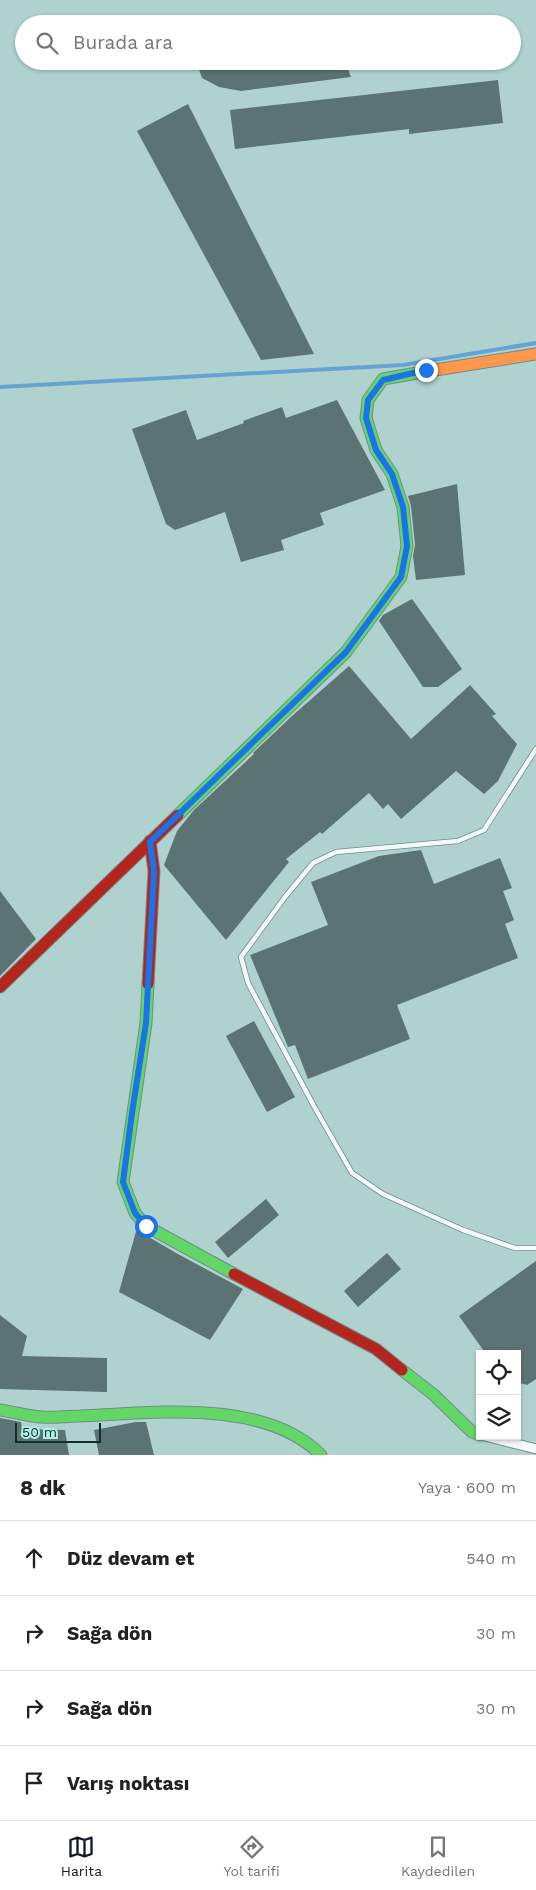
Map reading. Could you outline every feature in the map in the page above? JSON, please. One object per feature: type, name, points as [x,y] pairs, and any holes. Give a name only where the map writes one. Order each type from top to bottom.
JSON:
[{"type":"street","points":[[0,987],[346,652],[401,577],[407,546],[403,507],[392,474],[376,450],[366,418],[368,400],[383,380],[426,370],[536,354]]},
{"type":"street","points":[[150,842],[154,871],[146,1023],[123,1182],[135,1213],[146,1226],[180,1246],[376,1350],[434,1396],[472,1432],[476,1433]]},
{"type":"street","points":[[0,1410],[41,1417],[188,1412],[247,1418],[286,1430],[310,1444],[321,1455]]},
{"type":"street","points":[[501,1440],[536,1449]]},
{"type":"lane","points":[[536,749],[484,830],[458,841],[336,852],[313,864],[241,957],[248,983],[352,1173],[383,1194],[463,1230],[516,1248],[536,1248]]},
{"type":"building","points":[[199,70],[348,70],[351,77],[241,91],[219,87],[202,78]]},
{"type":"building","points":[[498,80],[503,123],[409,134],[409,129],[235,149],[230,110]]},
{"type":"building","points":[[188,104],[314,354],[261,360],[137,131]]},
{"type":"building","points":[[337,400],[385,490],[320,513],[324,525],[281,540],[284,550],[241,562],[225,512],[175,530],[166,524],[132,429],[186,410],[197,440],[282,407],[286,418]]},
{"type":"building","points":[[457,484],[465,575],[416,580],[413,556],[415,545],[411,506],[408,496]]},
{"type":"building","points":[[412,599],[462,669],[438,687],[423,687],[379,621],[383,615]]},
{"type":"building","points":[[349,666],[411,739],[470,685],[496,714],[492,716],[517,744],[498,781],[484,794],[456,771],[401,819],[388,804],[383,809],[369,793],[322,834],[320,832],[286,859],[289,862],[226,940],[164,865],[177,831],[194,810],[253,753]]},
{"type":"building","points":[[421,850],[434,884],[500,858],[512,888],[503,891],[514,920],[505,924],[518,958],[397,1005],[410,1039],[308,1079],[295,1045],[288,1047],[250,955],[328,925],[311,882],[379,856]]},
{"type":"building","points":[[0,891],[36,939],[0,976]]},
{"type":"building","points":[[254,1021],[295,1097],[267,1112],[226,1036]]},
{"type":"building","points":[[266,1199],[279,1215],[228,1258],[215,1242]]},
{"type":"building","points":[[137,1228],[142,1233],[176,1253],[243,1289],[210,1340],[119,1292]]},
{"type":"building","points":[[387,1253],[401,1269],[358,1307],[344,1291]]},
{"type":"building","points":[[536,1261],[536,1379],[527,1385],[521,1383],[521,1350],[483,1350],[459,1316]]},
{"type":"building","points":[[0,1315],[27,1336],[22,1356],[107,1358],[107,1392],[0,1389]]},
{"type":"building","points":[[0,1418],[21,1422],[22,1429],[65,1430],[69,1455],[0,1455]]},
{"type":"building","points":[[136,1422],[146,1422],[154,1455],[99,1455],[94,1430]]},
{"type":"waterway","points":[[0,387],[403,365],[536,343]]},
{"type":"traffic: fast","points":[[178,815],[346,652],[401,577],[407,546],[403,507],[392,474],[376,450],[366,418],[368,400],[383,379],[429,371]]},
{"type":"traffic: fast","points":[[148,984],[146,1023],[123,1182],[135,1213],[146,1226],[234,1274]]},
{"type":"traffic: fast","points":[[402,1370],[434,1395],[472,1432],[476,1434]]},
{"type":"traffic: fast","points":[[0,1410],[46,1417],[174,1412],[207,1413],[239,1417],[270,1424],[297,1437],[321,1455]]},
{"type":"traffic: slow","points":[[429,371],[536,354]]},
{"type":"traffic: jam","points":[[0,987],[178,815]]},
{"type":"traffic: jam","points":[[148,984],[154,871],[150,841]]},
{"type":"traffic: jam","points":[[234,1274],[376,1349],[402,1370]]},
{"type":"route","points":[[146,1226],[135,1213],[123,1182],[146,1023],[154,871],[150,842],[346,652],[401,577],[407,546],[403,507],[392,474],[376,450],[366,418],[368,400],[383,380],[426,370]]}]
